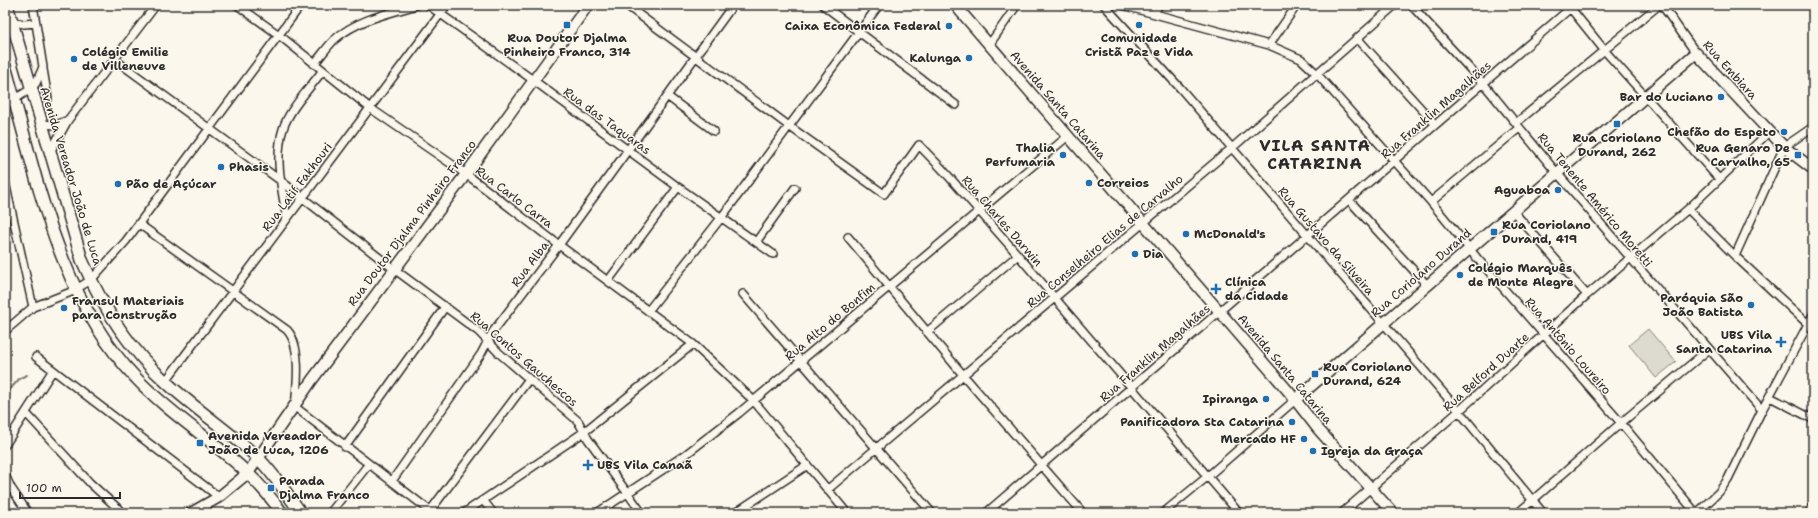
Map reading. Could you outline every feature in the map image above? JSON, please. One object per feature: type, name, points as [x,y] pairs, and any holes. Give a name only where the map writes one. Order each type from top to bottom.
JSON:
[{"type":"main road","name":"Avenida Vereador João de Luca","points":[[7,5],[82,260],[91,280],[122,334],[165,382],[258,458],[300,513]]},
{"type":"main road","points":[[5,66],[10,102],[75,290],[105,339],[136,378],[163,404],[248,472],[262,487],[282,513]]},
{"type":"street","points":[[33,5],[48,99]]},
{"type":"street","points":[[50,152],[68,120],[156,5]]},
{"type":"street","name":"Rua Carlo Carra","points":[[237,5],[279,35],[370,108],[466,174],[558,245],[693,344],[753,400],[806,466],[847,513]]},
{"type":"street","points":[[5,331],[33,307],[75,290],[91,280],[139,224],[301,5]]},
{"type":"street","points":[[314,64],[335,40],[351,29],[371,19],[417,5]]},
{"type":"street","name":"Rua das Taquaras","points":[[428,5],[678,187],[773,254]]},
{"type":"street","name":"Rua Latif Fakhouri","points":[[165,382],[447,5]]},
{"type":"street","name":"Rua Doutor Djalma Pinheiro Franco","points":[[248,472],[295,407],[312,380],[466,174],[588,5]]},
{"type":"street","points":[[626,5],[789,126]]},
{"type":"street","name":"Rua Alba","points":[[392,481],[482,354],[492,333],[733,5]]},
{"type":"street","points":[[823,5],[860,31],[956,105]]},
{"type":"street","points":[[648,311],[721,218],[879,5]]},
{"type":"street","name":"Avenida Santa Catarina","points":[[955,5],[1219,311],[1318,429],[1393,513]]},
{"type":"street","points":[[989,45],[1017,5]]},
{"type":"street","name":"Rua Gustavo da Silveira","points":[[1104,5],[1181,89],[1232,148],[1459,411],[1543,513]]},
{"type":"street","name":"Rua Antônio Loureiro","points":[[1122,5],[1269,45],[1295,56],[1317,74],[1395,160],[1697,513]]},
{"type":"street","points":[[1154,13],[1159,5]]},
{"type":"street","points":[[1269,45],[1297,5]]},
{"type":"street","name":"Rua Conselheiro Elias de Carvalho","points":[[827,490],[964,376],[1054,297],[1143,224],[1358,39],[1395,5]]},
{"type":"street","name":"Rua Tenente Américo Moretti","points":[[1412,5],[1483,83],[1708,350],[1762,410]]},
{"type":"street","points":[[1431,202],[1517,125],[1661,5]]},
{"type":"street","name":"Rua Embiara","points":[[1661,5],[1696,53],[1769,132],[1784,147],[1813,169]]},
{"type":"street","points":[[1571,6],[1605,51],[1719,179]]},
{"type":"street","name":"Rua Franklin Magalhães","points":[[986,513],[1349,200],[1571,6]]},
{"type":"street","points":[[11,21],[24,24],[36,23]]},
{"type":"street","points":[[1358,39],[1435,124]]},
{"type":"street","name":"Rua Coriolano Durand","points":[[1163,513],[1207,477],[1426,285],[1696,53]]},
{"type":"street","name":"Rua Contos Gauchescos","points":[[114,59],[209,130],[281,181],[302,199],[479,332],[499,353],[578,421],[584,432],[642,513]]},
{"type":"street","points":[[10,102],[31,89],[36,83],[43,67]]},
{"type":"street","points":[[287,218],[281,181],[280,162],[283,129],[288,117],[323,70]]},
{"type":"street","points":[[667,96],[714,131]]},
{"type":"street","points":[[41,124],[56,125],[68,120]]},
{"type":"street","name":"Rua Charles Darwin","points":[[789,126],[884,194],[919,145],[1018,255],[1130,388],[1239,513]]},
{"type":"street","points":[[1735,256],[1784,147],[1813,127]]},
{"type":"street","name":"Rua Belford Duarte","points":[[1345,512],[1587,295],[1688,209],[1769,132]]},
{"type":"street","name":"Rua Alto do Bonfim","points":[[597,513],[716,431],[1068,136]]},
{"type":"street","points":[[5,182],[33,307]]},
{"type":"street","points":[[608,281],[678,187]]},
{"type":"street","points":[[756,242],[795,188]]},
{"type":"street","points":[[1349,200],[1426,285]]},
{"type":"street","points":[[1688,209],[1735,256],[1808,324]]},
{"type":"street","points":[[1513,211],[1587,295]]},
{"type":"street","points":[[139,224],[233,290],[292,335],[295,348],[298,384],[295,407],[344,447],[392,481],[431,512],[529,379]]},
{"type":"street","points":[[848,237],[1040,466],[1083,513]]},
{"type":"street","points":[[927,332],[1018,255]]},
{"type":"street","points":[[743,294],[932,513]]},
{"type":"street","points":[[344,447],[445,307]]},
{"type":"street","points":[[1697,513],[1719,492],[1728,479],[1762,410],[1813,315]]},
{"type":"street","points":[[464,513],[584,432],[693,344]]},
{"type":"street","points":[[1518,513],[1621,423],[1708,350]]},
{"type":"street","points":[[36,357],[219,497]]},
{"type":"street","points":[[5,445],[53,370]]},
{"type":"street","points":[[1770,397],[1813,419]]},
{"type":"street","points":[[26,413],[84,477],[124,513]]},
{"type":"street","points":[[330,513],[368,465]]},
{"type":"street","points":[[735,513],[806,466]]},
{"type":"street","points":[[194,512],[219,497],[248,472]]},
{"type":"street","points":[[5,475],[11,488],[28,513]]},
{"type":"street","points":[[483,500],[493,513]]},
{"type":"street","points":[[1811,513],[1813,509]]},
{"type":"shaded area","points":[[1648,329],[1676,362],[1656,378],[1629,345]]},
{"type":"waterway","points":[[5,395],[20,378],[27,375]]},
{"type":"place","name":"Rua Doutor Djalma Pinheiro Franco, 314","points":[[567,25]]},
{"type":"place","name":"Comunidade Cristã Paz e Vida","points":[[1139,25]]},
{"type":"place","name":"Caixa Econômica Federal","points":[[949,26]]},
{"type":"place","name":"Kalunga","points":[[969,58]]},
{"type":"place","name":"Colégio Emilie de Villeneuve","points":[[74,59]]},
{"type":"place","name":"Bar do Luciano","points":[[1721,97]]},
{"type":"place","name":"Rua Coriolano Durand, 262","points":[[1617,124]]},
{"type":"place","name":"Chefão do Espeto","points":[[1784,132]]},
{"type":"place","name":"Thalia Perfumaria","points":[[1063,155]]},
{"type":"place","name":"Rua Genaro De Carvalho, 65","points":[[1798,155]]},
{"type":"place","name":"Phasis","points":[[221,167]]},
{"type":"place","name":"Correios","points":[[1089,183]]},
{"type":"place","name":"Pão de Açúcar","points":[[118,184]]},
{"type":"place","name":"Aguaboa","points":[[1558,190]]},
{"type":"place","name":"Rua Coriolano Durand, 419","points":[[1494,232]]},
{"type":"place","name":"McDonald's","points":[[1186,234]]},
{"type":"place","name":"Dia","points":[[1135,254]]},
{"type":"place","name":"Colégio Marquês de Monte Alegre","points":[[1460,275]]},
{"type":"place","name":"Clínica da Cidade","points":[[1216,289]]},
{"type":"place","name":"Paróquia São João Batista","points":[[1751,305]]},
{"type":"place","name":"Fransul Materiais para Construção","points":[[64,308]]},
{"type":"place","name":"UBS Vila Santa Catarina","points":[[1781,342]]},
{"type":"place","name":"Rua Coriolano Durand, 624","points":[[1315,374]]},
{"type":"place","name":"Ipiranga","points":[[1266,399]]},
{"type":"place","name":"Panificadora Sta Catarina","points":[[1292,422]]},
{"type":"place","name":"Mercado HF","points":[[1304,439]]},
{"type":"place","name":"Avenida Vereador João de Luca, 1206","points":[[200,443]]},
{"type":"place","name":"Igreja da Graça","points":[[1313,451]]},
{"type":"place","name":"UBS Vila Canaã","points":[[588,465]]},
{"type":"place","name":"Parada Djalma Franco","points":[[271,488]]},
{"type":"district","name":"VILA SANTA CATARINA","points":[[1315,154]]}]
